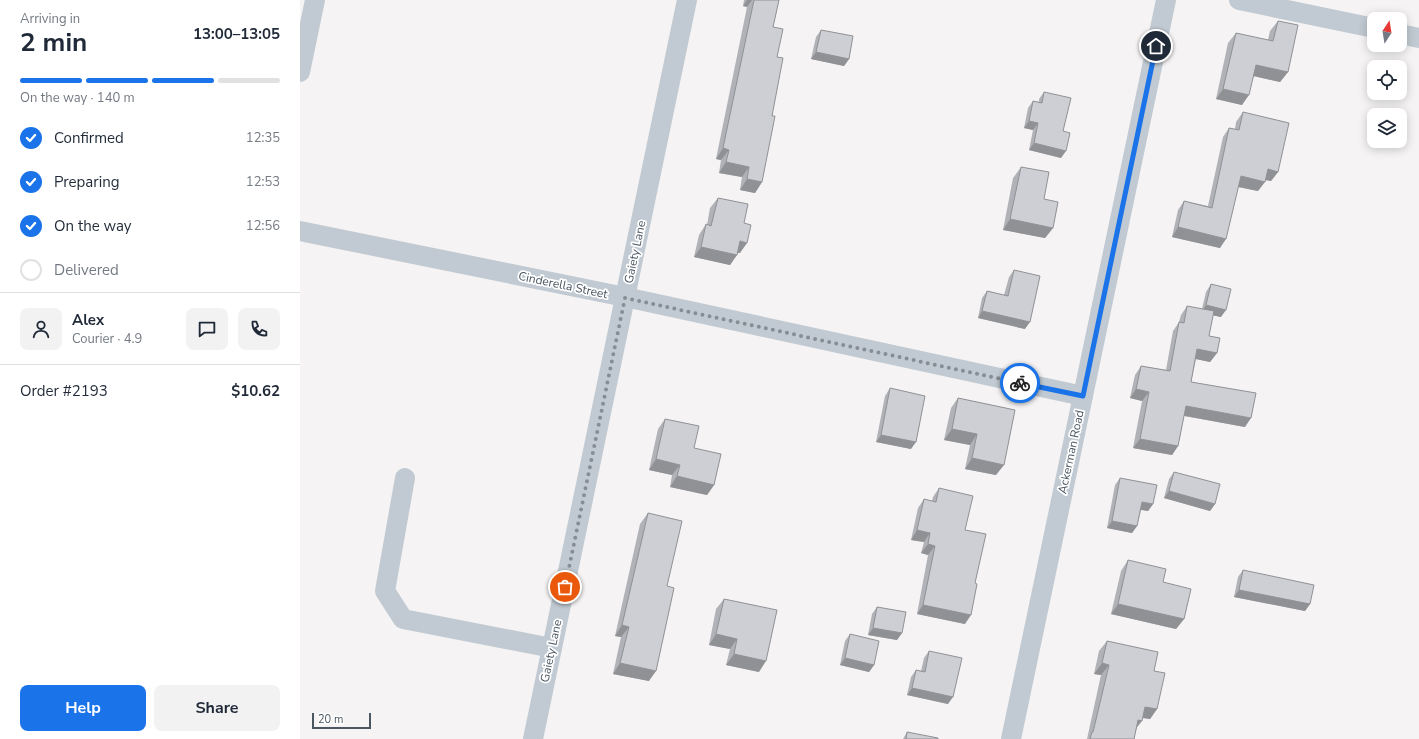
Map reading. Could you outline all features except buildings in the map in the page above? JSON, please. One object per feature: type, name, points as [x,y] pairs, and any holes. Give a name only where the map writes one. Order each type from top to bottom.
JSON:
[{"type":"street","points":[[300,72],[315,0]]},
{"type":"street","name":"Gaiety Lane","points":[[533,739],[687,0]]},
{"type":"street","name":"Ackerman Road","points":[[1011,739],[1166,0]]},
{"type":"street","points":[[1239,0],[1367,27]]},
{"type":"street","points":[[1407,35],[1419,38]]},
{"type":"street","name":"Cinderella Street","points":[[300,231],[625,298],[1083,396]]},
{"type":"street","points":[[405,478],[385,591],[403,619],[552,648]]},
{"type":"way so far","points":[[565,587],[625,298],[1020,383]]},
{"type":"route","points":[[1020,383],[1083,396],[1156,46]]}]
